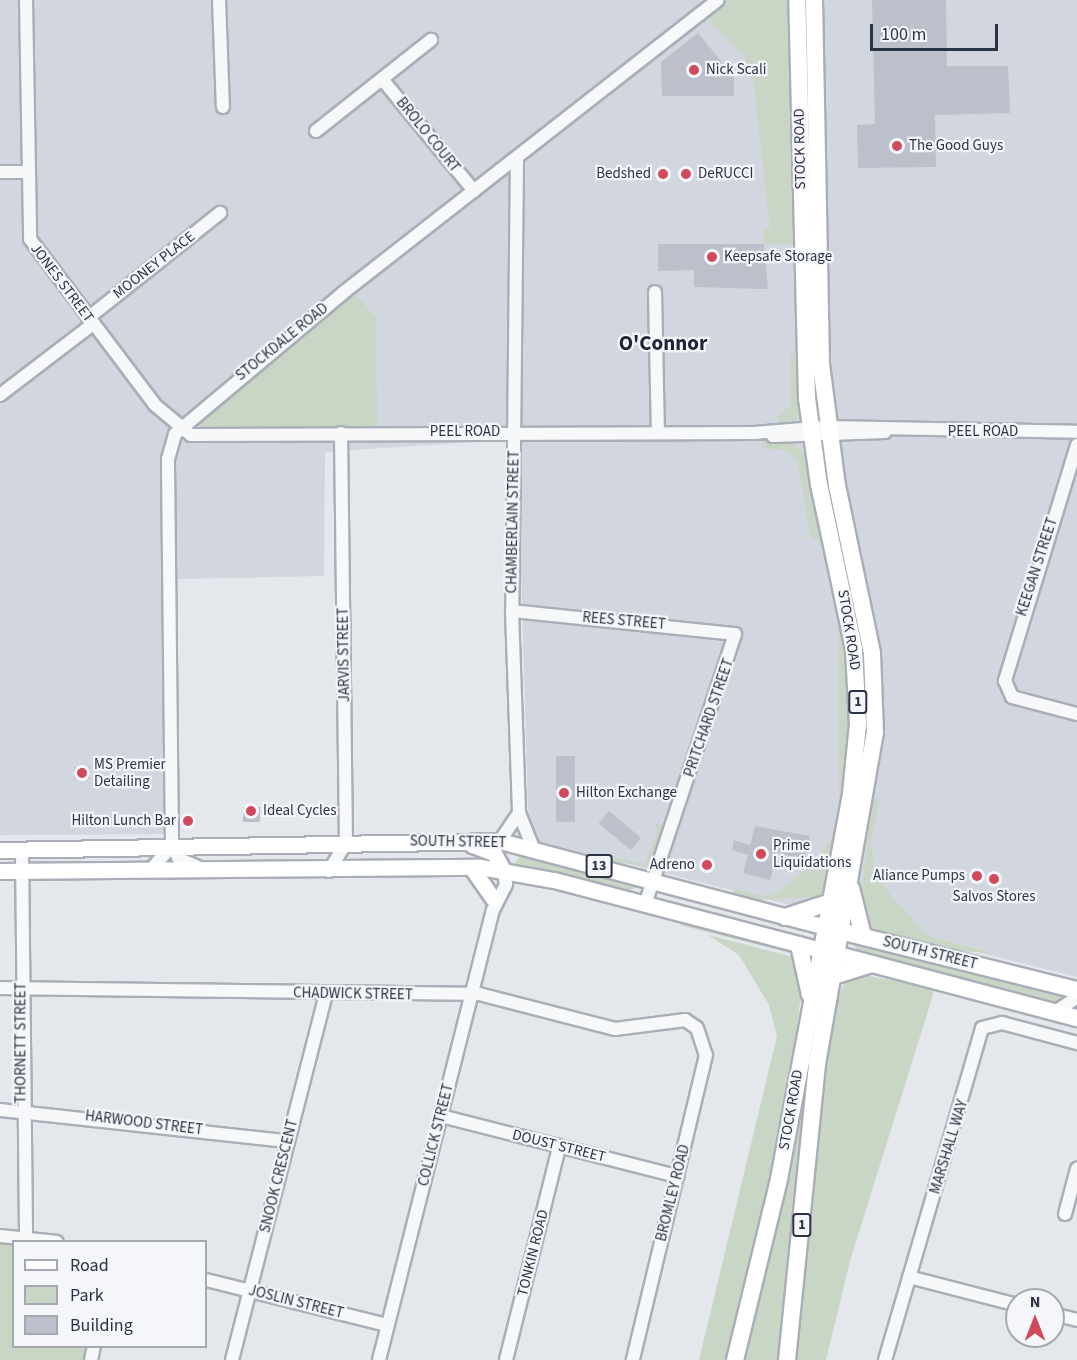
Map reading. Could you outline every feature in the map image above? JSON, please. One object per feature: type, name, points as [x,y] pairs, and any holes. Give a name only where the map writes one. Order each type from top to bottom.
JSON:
[{"type":"highway","name":"STOCK ROAD","points":[[797,0],[819,432],[850,628],[858,700],[854,768],[831,902],[834,929]]},
{"type":"highway","name":"STOCK ROAD","points":[[735,1360],[779,1179],[812,999],[829,952],[834,929],[850,888],[872,767],[875,696],[868,626],[819,432],[814,0]]},
{"type":"highway","points":[[850,888],[863,936]]},
{"type":"highway","points":[[785,916],[831,902]]},
{"type":"highway","name":"SOUTH STREET","points":[[834,929],[1077,990]]},
{"type":"highway","points":[[799,945],[812,999]]},
{"type":"highway","name":"STOCK ROAD","points":[[788,1360],[813,1090],[833,976],[829,952]]},
{"type":"highway","name":"SOUTH STREET","points":[[829,952],[1077,1018]]},
{"type":"highway","points":[[833,976],[872,964]]},
{"type":"main road","name":"SOUTH STREET","points":[[0,850],[455,840],[500,841],[834,929]]},
{"type":"main road","points":[[455,840],[494,854],[502,870],[528,847]]},
{"type":"main road","name":"SOUTH STREET","points":[[0,871],[144,873],[471,867],[502,870],[645,904],[829,952]]},
{"type":"main road","points":[[471,867],[493,904]]},
{"type":"street","name":"JONES STREET","points":[[26,0],[28,228],[34,250],[178,428]]},
{"type":"street","points":[[219,0],[223,107]]},
{"type":"street","name":"STOCKDALE ROAD","points":[[178,428],[474,190],[718,0]]},
{"type":"street","points":[[316,130],[431,40]]},
{"type":"street","name":"BROLO COURT","points":[[382,79],[474,190]]},
{"type":"street","name":"CHAMBERLAIN STREET","points":[[517,158],[512,610],[519,813],[528,847]]},
{"type":"street","points":[[0,172],[28,172]]},
{"type":"street","name":"MOONEY PLACE","points":[[0,395],[220,213]]},
{"type":"street","points":[[655,292],[658,433]]},
{"type":"street","points":[[144,873],[162,862],[172,846],[168,459],[178,428]]},
{"type":"street","name":"PEEL ROAD","points":[[178,428],[198,436],[514,432],[1077,432]]},
{"type":"street","name":"JARVIS STREET","points":[[341,434],[346,843]]},
{"type":"street","name":"KEEGAN STREET","points":[[1077,445],[1010,653],[1007,690],[1012,697],[1077,714]]},
{"type":"street","name":"REES STREET","points":[[512,610],[735,634]]},
{"type":"street","name":"PRITCHARD STREET","points":[[645,904],[735,634]]},
{"type":"street","points":[[500,841],[519,813]]},
{"type":"street","points":[[329,871],[346,843]]},
{"type":"street","points":[[172,846],[187,864],[218,872]]},
{"type":"street","name":"THORNETT STREET","points":[[22,849],[20,989],[26,1236]]},
{"type":"street","name":"COLLICK STREET","points":[[379,1360],[502,870]]},
{"type":"street","name":"CHADWICK STREET","points":[[0,988],[471,996],[615,1029],[665,1020],[685,1020],[697,1028]]},
{"type":"street","name":"SNOOK CRESCENT","points":[[232,1360],[326,993]]},
{"type":"street","points":[[1055,1012],[1077,997]]},
{"type":"street","name":"MARSHALL WAY","points":[[885,1360],[982,1028],[1002,1023],[1077,1043]]},
{"type":"street","name":"BROMLEY ROAD","points":[[633,1360],[706,1054],[697,1028]]},
{"type":"street","name":"HARWOOD STREET","points":[[0,1110],[22,1110],[287,1141]]},
{"type":"street","name":"DOUST STREET","points":[[441,1116],[677,1176]]},
{"type":"street","name":"TONKIN ROAD","points":[[506,1360],[559,1147]]},
{"type":"street","points":[[1065,1214],[1077,1169]]},
{"type":"street","points":[[0,1236],[26,1236],[47,1240]]},
{"type":"street","points":[[909,1277],[1005,1302]]},
{"type":"street","name":"JOSLIN STREET","points":[[207,1280],[387,1325]]},
{"type":"shaded area","points":[[0,0],[1077,0],[1077,977],[529,839],[517,439],[325,452],[324,576],[176,579],[174,834],[0,835]]},
{"type":"green space","points":[[728,0],[792,0],[796,244],[764,244],[763,229],[770,228],[752,67],[743,66],[748,61],[708,18]]},
{"type":"green space","points":[[354,293],[376,317],[377,428],[200,429],[201,414]]},
{"type":"green space","points":[[791,354],[798,354],[802,410],[794,422],[781,425],[777,418],[791,404]]},
{"type":"green space","points":[[763,440],[792,443],[807,454],[833,571],[828,572],[819,539],[811,538],[797,460],[783,449],[762,449]]},
{"type":"green space","points":[[838,624],[845,625],[849,654],[851,749],[825,896],[816,905],[809,897],[760,900],[732,893],[735,889],[765,897],[778,893],[817,860],[831,840],[839,804]]},
{"type":"green space","points":[[873,795],[879,801],[871,843],[874,869],[891,896],[928,936],[991,953],[940,950],[870,927],[861,895]]},
{"type":"green space","points":[[652,822],[665,826],[650,867],[605,860],[607,856],[645,864],[658,830]]},
{"type":"green space","points":[[523,853],[643,886],[621,892],[512,866]]},
{"type":"green space","points":[[681,920],[793,950],[798,955],[680,925]]},
{"type":"green space","points":[[708,935],[797,958],[802,988],[784,1121],[730,1360],[699,1360],[777,1036],[769,1005],[739,955]]},
{"type":"green space","points":[[851,942],[1068,993],[1066,1001],[1046,1003],[1008,993],[858,950]]},
{"type":"green space","points":[[860,974],[933,989],[933,995],[850,1261],[826,1360],[792,1360],[815,1124],[835,1000],[845,983]]},
{"type":"green space","points":[[807,1081],[779,1360],[743,1360],[793,1139]]},
{"type":"green space","points":[[0,1239],[12,1242],[12,1348],[90,1348],[87,1360],[0,1360]]},
{"type":"building","points":[[872,0],[946,0],[947,66],[1008,66],[1010,113],[935,115],[936,167],[858,168],[857,125],[875,124]]},
{"type":"building","name":"Nick Scali","points":[[698,33],[734,77],[734,96],[662,96],[661,62]]},
{"type":"building","name":"Keepsafe Storage","points":[[658,244],[764,244],[768,289],[694,287],[694,270],[658,271]]},
{"type":"building","name":"Hilton Exchange","points":[[556,756],[575,756],[575,822],[556,822]]},
{"type":"building","name":"MS Premier Detailing","points":[[74,767],[90,767],[90,779],[74,779]]},
{"type":"building","name":"Ideal Cycles","points":[[243,807],[260,807],[260,822],[243,822]]},
{"type":"building","points":[[609,811],[641,838],[631,850],[599,823]]},
{"type":"building","name":"Prime Liquidations","points":[[755,826],[810,836],[804,860],[778,853],[770,880],[743,873],[748,855],[732,850],[734,840],[750,845]]},
{"type":"place","name":"Nick Scali","points":[[694,70]]},
{"type":"place","name":"The Good Guys","points":[[897,146]]},
{"type":"place","name":"Bedshed","points":[[663,174]]},
{"type":"place","name":"DeRUCCI","points":[[686,174]]},
{"type":"place","name":"Keepsafe Storage","points":[[712,257]]},
{"type":"place","name":"MS Premier Detailing","points":[[82,773]]},
{"type":"place","name":"Hilton Exchange","points":[[564,793]]},
{"type":"place","name":"Ideal Cycles","points":[[251,811]]},
{"type":"place","name":"Hilton Lunch Bar","points":[[188,821]]},
{"type":"place","name":"Prime Liquidations","points":[[761,854]]},
{"type":"place","name":"Adreno","points":[[707,865]]},
{"type":"place","name":"Aliance Pumps","points":[[977,876]]},
{"type":"place","name":"Salvos Stores","points":[[994,879]]},
{"type":"district","name":"O'Connor","points":[[663,343]]}]
